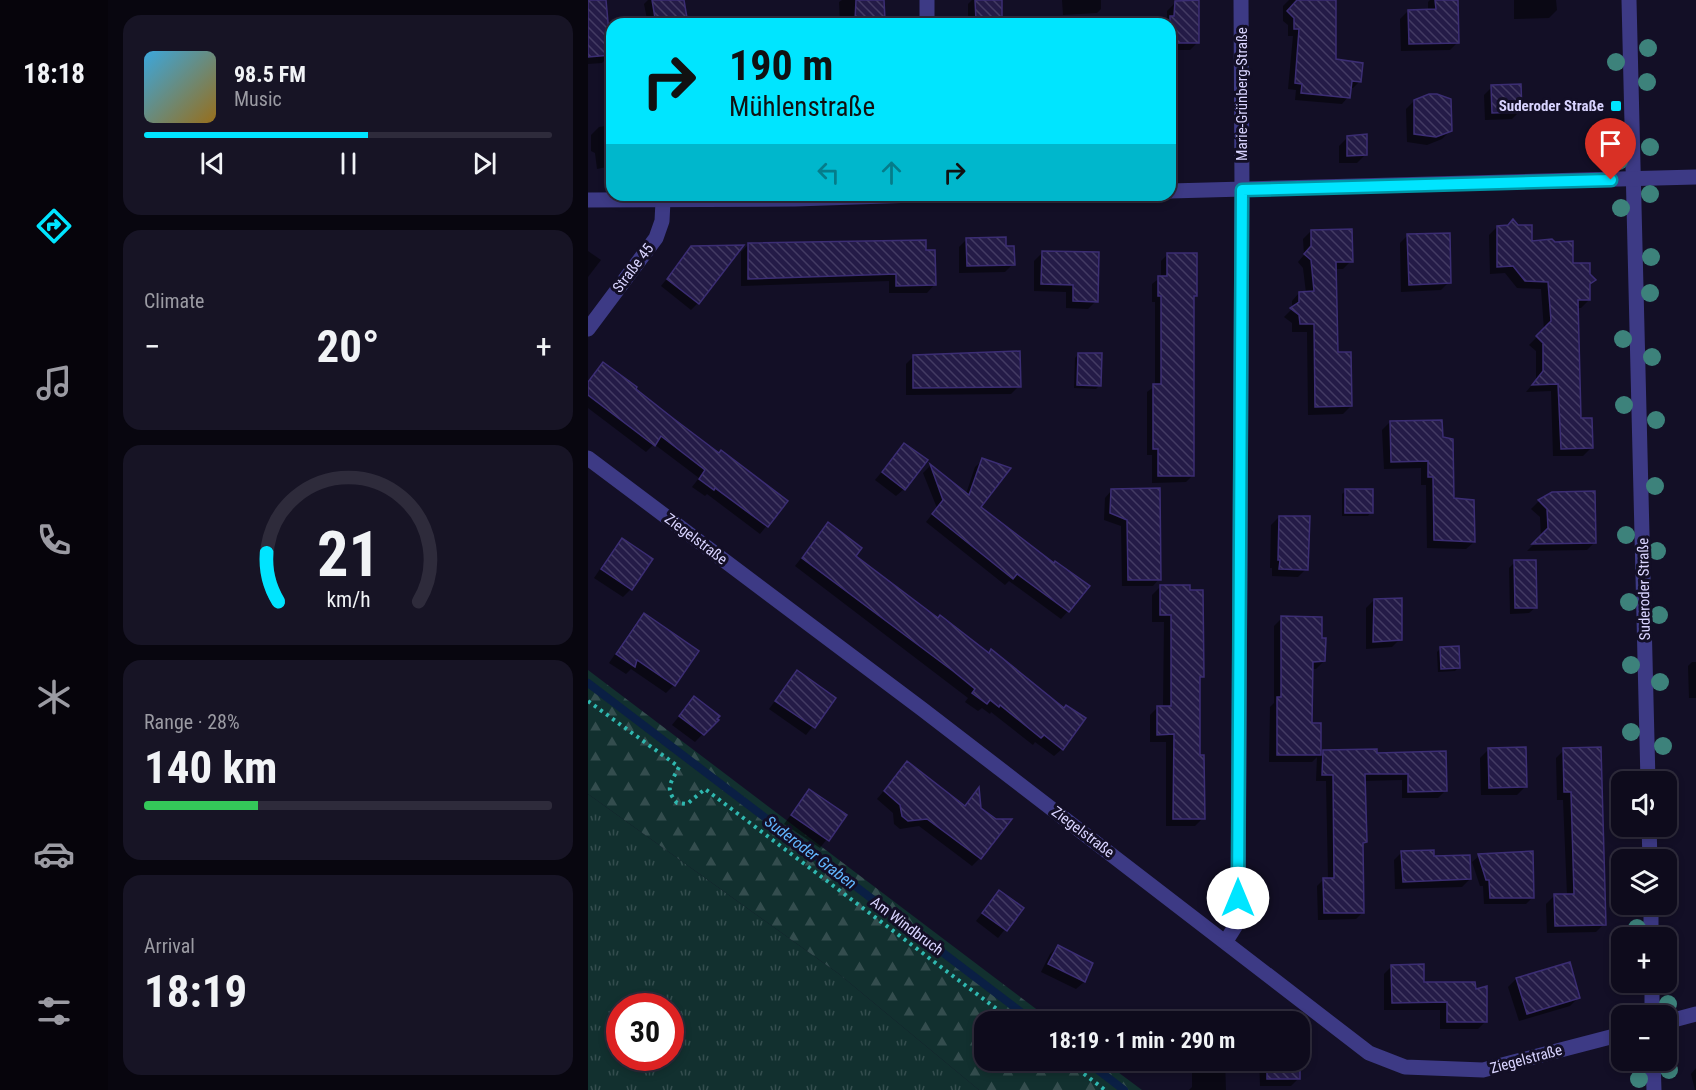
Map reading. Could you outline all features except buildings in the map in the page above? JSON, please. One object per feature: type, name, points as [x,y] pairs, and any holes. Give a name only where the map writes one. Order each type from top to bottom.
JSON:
[{"type":"street","points":[[927,0],[927,18]]},
{"type":"street","name":"Marie-Grünberg-Straße","points":[[1227,941],[1238,922],[1241,0]]},
{"type":"street","name":"Suderoder Straße","points":[[1629,0],[1648,771]]},
{"type":"street","points":[[1176,191],[1696,177]]},
{"type":"street","points":[[588,200],[606,200]]},
{"type":"street","name":"Straße 45","points":[[588,329],[656,238],[662,221],[663,201]]},
{"type":"street","name":"Ziegelstraße","points":[[588,458],[1227,941],[1369,1053],[1405,1066],[1483,1070],[1611,1037]]},
{"type":"street","points":[[1677,1019],[1696,1014]]},
{"type":"street","points":[[1653,1071],[1654,1090]]},
{"type":"path","name":"Am Windbruch","points":[[588,701],[679,767],[669,787],[670,795],[677,803],[687,804],[705,789],[999,1011]]},
{"type":"path","points":[[1080,1071],[1105,1090]]},
{"type":"green space","points":[[588,670],[1039,1011],[974,1011],[974,1071],[1116,1071],[1142,1090],[979,1090],[839,974],[588,794]]},
{"type":"green space","points":[[588,794],[839,974],[979,1090],[588,1090]]},
{"type":"waterway","name":"Suderoder Graben","points":[[588,683],[1020,1011]]},
{"type":"waterway","name":"Suderoder Graben","points":[[1099,1071],[1124,1090]]},
{"type":"place","name":"Suderoder Straße","points":[[1616,106]]},
{"type":"route","points":[[1238,898],[1242,190],[1611,180]]}]
